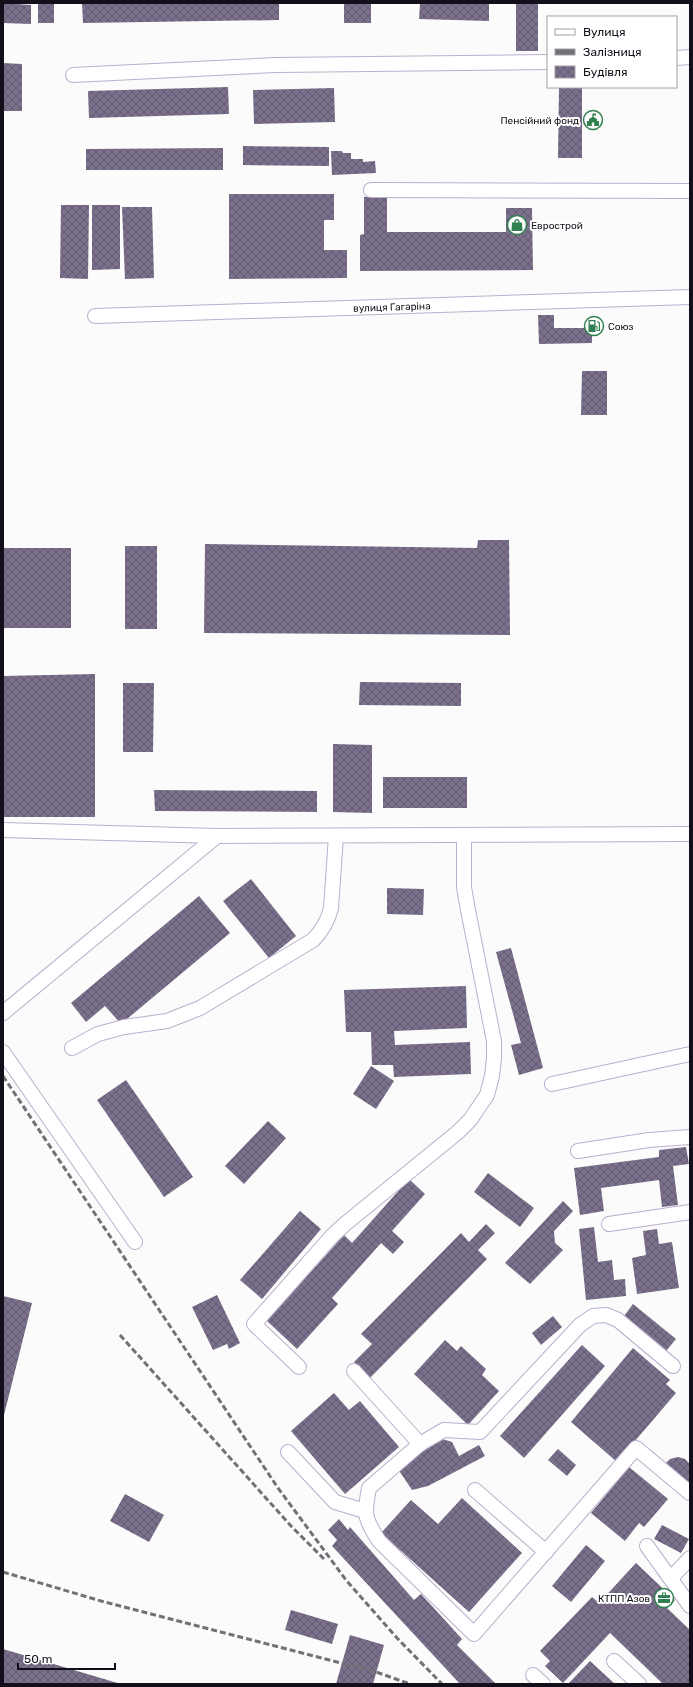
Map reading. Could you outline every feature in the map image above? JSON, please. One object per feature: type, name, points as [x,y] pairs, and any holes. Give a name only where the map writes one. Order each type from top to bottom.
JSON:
[{"type":"street","points":[[677,58],[690,57]]},
{"type":"street","points":[[73,75],[276,65],[547,62]]},
{"type":"street","points":[[371,190],[690,191]]},
{"type":"street","name":"вулиця Гагаріна","points":[[95,316],[690,297]]},
{"type":"street","points":[[3,830],[217,836],[690,834]]},
{"type":"street","points":[[3,1013],[217,836]]},
{"type":"street","points":[[72,1048],[98,1034],[167,1021],[200,1008],[313,940],[322,931],[330,914],[336,836]]},
{"type":"street","points":[[299,1367],[254,1324],[332,1236],[350,1219],[458,1132],[470,1120],[487,1095],[492,1076],[494,1041],[464,887],[464,836]]},
{"type":"street","points":[[3,1052],[135,1242]]},
{"type":"street","points":[[552,1084],[690,1054]]},
{"type":"street","points":[[578,1151],[649,1140],[690,1137]]},
{"type":"street","points":[[609,1224],[690,1212]]},
{"type":"street","points":[[673,1366],[618,1320],[606,1315],[593,1316],[580,1325],[480,1432],[444,1430],[420,1444],[368,1488],[365,1511],[370,1527],[379,1541],[474,1634],[636,1448],[690,1493]]},
{"type":"street","points":[[354,1371],[420,1444]]},
{"type":"street","points":[[288,1452],[335,1502],[365,1511]]},
{"type":"street","points":[[475,1490],[546,1552]]},
{"type":"street","points":[[647,1546],[690,1606]]},
{"type":"street","points":[[670,1578],[690,1558]]},
{"type":"street","points":[[614,1661],[639,1684]]},
{"type":"building","points":[[3,3],[31,5],[31,24],[3,23]]},
{"type":"building","points":[[38,3],[54,3],[54,23],[38,23]]},
{"type":"building","points":[[82,3],[279,3],[279,20],[83,23]]},
{"type":"building","points":[[344,3],[371,3],[371,23],[344,23]]},
{"type":"building","points":[[420,3],[489,3],[489,21],[419,19]]},
{"type":"building","points":[[516,3],[538,3],[538,51],[516,51]]},
{"type":"building","points":[[3,63],[22,64],[22,111],[3,111]]},
{"type":"building","points":[[228,87],[229,114],[89,118],[88,91]]},
{"type":"building","points":[[334,88],[335,122],[254,124],[253,90]]},
{"type":"building","points":[[559,88],[582,88],[582,158],[558,158]]},
{"type":"building","points":[[243,146],[329,147],[329,166],[243,165]]},
{"type":"building","points":[[223,148],[223,170],[86,170],[86,149]]},
{"type":"building","points":[[331,151],[351,153],[351,159],[363,159],[363,162],[375,161],[376,173],[332,175]]},
{"type":"building","points":[[229,194],[334,194],[334,220],[324,220],[324,250],[347,250],[347,278],[229,279]]},
{"type":"building","points":[[364,197],[387,197],[387,232],[506,232],[506,208],[532,208],[533,270],[360,271],[360,235],[364,234]]},
{"type":"building","points":[[61,205],[89,205],[88,279],[60,278]]},
{"type":"building","points":[[92,205],[120,205],[120,269],[92,270]]},
{"type":"building","points":[[122,207],[152,207],[154,278],[125,279]]},
{"type":"building","points":[[538,315],[554,315],[554,328],[592,328],[592,343],[539,344]]},
{"type":"building","points":[[582,371],[607,371],[607,415],[581,415]]},
{"type":"building","points":[[478,540],[509,540],[510,635],[204,633],[205,544],[477,548]]},
{"type":"building","points":[[125,546],[157,546],[157,629],[125,629]]},
{"type":"building","points":[[3,548],[71,548],[71,628],[3,628]]},
{"type":"building","points":[[95,674],[95,817],[3,817],[3,676]]},
{"type":"building","points":[[360,682],[461,683],[461,706],[359,705]]},
{"type":"building","points":[[123,683],[154,683],[153,752],[123,752]]},
{"type":"building","points":[[333,744],[372,745],[372,813],[333,812]]},
{"type":"building","points":[[383,777],[467,777],[467,808],[383,808]]},
{"type":"building","points":[[154,790],[317,791],[317,812],[155,811]]},
{"type":"building","points":[[251,879],[296,936],[269,958],[223,901]]},
{"type":"building","points":[[387,888],[424,889],[423,915],[387,914]]},
{"type":"building","points":[[199,896],[230,933],[121,1024],[105,1006],[86,1022],[71,1003]]},
{"type":"building","points":[[511,948],[543,1068],[519,1075],[511,1045],[521,1043],[496,952]]},
{"type":"building","points":[[466,986],[467,1028],[394,1031],[395,1045],[470,1042],[471,1074],[394,1077],[393,1065],[372,1065],[371,1032],[346,1032],[344,990]]},
{"type":"building","points":[[371,1066],[394,1081],[376,1109],[353,1094]]},
{"type":"building","points":[[126,1080],[193,1177],[164,1197],[97,1100]]},
{"type":"building","points":[[268,1121],[286,1138],[244,1184],[225,1166]]},
{"type":"building","points":[[686,1147],[689,1164],[673,1166],[678,1205],[662,1207],[659,1180],[601,1188],[604,1211],[580,1215],[574,1168],[659,1157],[659,1150]]},
{"type":"building","points":[[488,1173],[534,1208],[520,1227],[474,1192]]},
{"type":"building","points":[[409,1179],[425,1194],[392,1231],[404,1242],[393,1254],[381,1243],[332,1298],[338,1304],[297,1349],[267,1321],[344,1235],[352,1243]]},
{"type":"building","points":[[563,1201],[573,1211],[554,1231],[555,1243],[563,1250],[530,1284],[505,1263]]},
{"type":"building","points":[[300,1211],[321,1229],[262,1299],[240,1280]]},
{"type":"building","points":[[486,1224],[495,1233],[478,1250],[487,1259],[370,1378],[354,1362],[372,1344],[361,1334],[461,1233],[469,1242]]},
{"type":"building","points":[[594,1227],[598,1262],[612,1260],[614,1280],[625,1279],[626,1296],[586,1300],[579,1229]]},
{"type":"building","points":[[657,1229],[659,1244],[672,1242],[679,1288],[637,1294],[632,1258],[646,1255],[643,1231]]},
{"type":"building","points":[[217,1295],[240,1343],[229,1349],[227,1344],[213,1350],[192,1307]]},
{"type":"building","points":[[3,1296],[32,1303],[4,1415],[3,1415]]},
{"type":"building","points":[[633,1304],[676,1339],[666,1351],[624,1316]]},
{"type":"building","points":[[553,1316],[562,1327],[541,1345],[532,1333]]},
{"type":"building","points":[[445,1340],[457,1351],[461,1346],[486,1369],[482,1375],[499,1391],[468,1425],[414,1374]]},
{"type":"building","points":[[582,1345],[605,1366],[524,1458],[500,1436]]},
{"type":"building","points":[[633,1348],[670,1380],[666,1384],[676,1393],[617,1462],[571,1422]]},
{"type":"building","points":[[334,1393],[349,1410],[360,1401],[399,1447],[345,1494],[291,1431]]},
{"type":"building","points":[[436,1437],[452,1442],[459,1456],[479,1445],[485,1456],[428,1486],[412,1490],[396,1466]]},
{"type":"building","points":[[558,1449],[576,1465],[567,1476],[548,1460]]},
{"type":"building","points":[[678,1457],[685,1459],[690,1464],[690,1486],[664,1465],[670,1459]]},
{"type":"building","points":[[629,1467],[668,1499],[644,1527],[639,1523],[625,1541],[591,1513]]},
{"type":"building","points":[[125,1494],[164,1515],[149,1542],[110,1521]]},
{"type":"building","points":[[462,1498],[522,1553],[469,1612],[381,1533],[411,1500],[438,1524]]},
{"type":"building","points":[[339,1519],[348,1530],[350,1527],[414,1600],[421,1594],[462,1639],[457,1645],[496,1684],[460,1684],[332,1546],[337,1540],[328,1530]]},
{"type":"building","points":[[662,1525],[689,1539],[681,1553],[654,1539]]},
{"type":"building","points":[[586,1545],[605,1561],[571,1602],[552,1586]]},
{"type":"building","points":[[636,1563],[675,1600],[667,1608],[690,1630],[690,1684],[663,1684],[610,1633],[563,1683],[545,1666],[550,1661],[540,1651],[592,1597],[599,1603]]},
{"type":"building","points":[[291,1610],[338,1624],[332,1644],[285,1630]]},
{"type":"building","points":[[350,1635],[384,1645],[373,1684],[336,1684]]},
{"type":"building","points":[[3,1649],[121,1684],[3,1684]]},
{"type":"building","points":[[590,1661],[615,1684],[568,1684]]},
{"type":"railway","points":[[3,1076],[278,1488],[346,1580],[397,1638],[442,1684]]},
{"type":"railway","points":[[120,1335],[291,1526],[326,1561]]},
{"type":"railway","points":[[3,1572],[101,1601],[376,1672],[410,1684]]},
{"type":"place","name":"Пенсійний фонд","points":[[593,120]]},
{"type":"place","name":"Еврострой","points":[[517,225]]},
{"type":"place","name":"Союз","points":[[594,326]]},
{"type":"place","name":"КТПП Азов","points":[[664,1598]]}]
